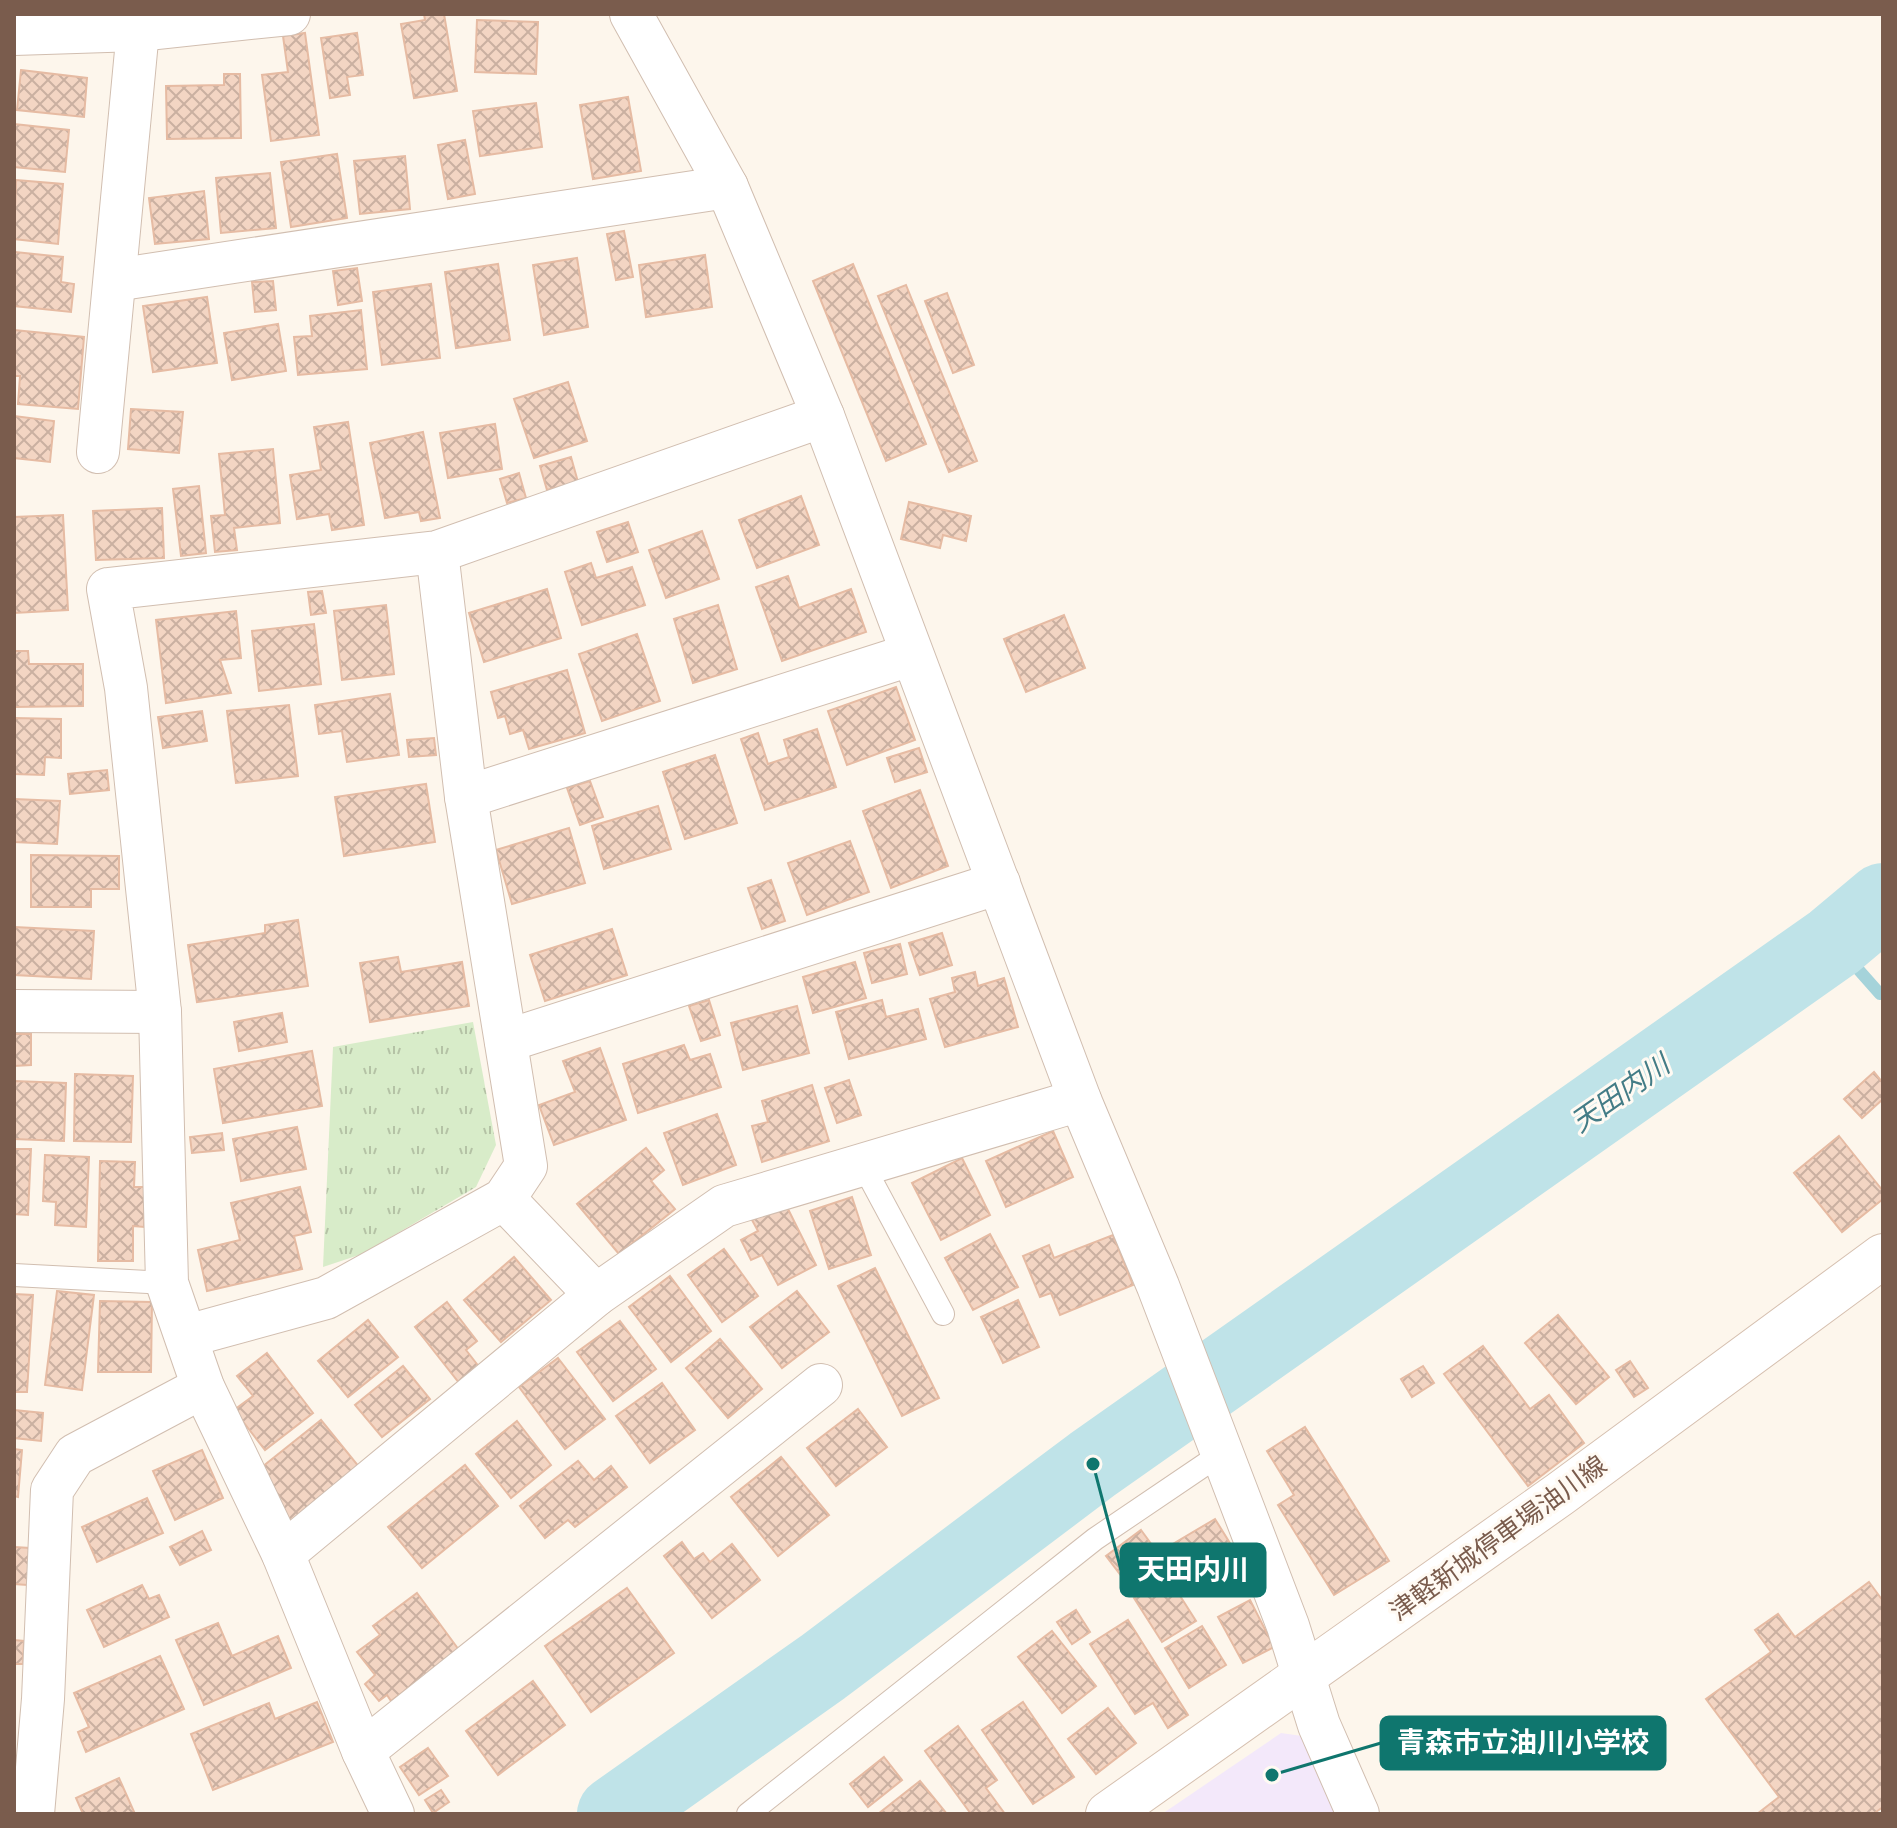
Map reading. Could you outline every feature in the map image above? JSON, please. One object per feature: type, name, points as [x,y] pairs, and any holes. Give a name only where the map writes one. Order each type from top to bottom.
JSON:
[{"type":"main road","name":"津軽新城停車場油川線","points":[[1108,1814],[1302,1680],[1883,1256]]},
{"type":"street","points":[[14,34],[138,30],[289,14]]},
{"type":"street","points":[[631,14],[727,187],[823,416],[910,655],[1080,1100],[1169,1315],[1288,1626],[1302,1680],[1358,1814]]},
{"type":"street","points":[[98,452],[138,30]]},
{"type":"street","points":[[115,280],[727,187]]},
{"type":"street","points":[[393,1814],[363,1751],[283,1554],[203,1387],[167,1283],[160,1012],[126,688],[108,589],[437,552],[823,416]]},
{"type":"street","points":[[187,1336],[326,1298],[504,1199],[526,1166],[466,797],[437,552]]},
{"type":"street","points":[[466,797],[910,655]]},
{"type":"street","points":[[506,1041],[999,883]]},
{"type":"street","points":[[14,1011],[160,1012]]},
{"type":"street","points":[[283,1554],[596,1295],[724,1206],[1080,1100]]},
{"type":"street","points":[[504,1199],[596,1295]]},
{"type":"street","points":[[363,1751],[821,1385]]},
{"type":"street","points":[[33,1814],[43,1699],[52,1490],[75,1455],[203,1387]]},
{"type":"lane","points":[[863,1165],[943,1314]]},
{"type":"lane","points":[[14,1275],[167,1283]]},
{"type":"lane","points":[[748,1814],[1095,1539],[1220,1446]]},
{"type":"shaded area","points":[[1281,1733],[1309,1737],[1343,1814],[1162,1814]]},
{"type":"green space","points":[[473,1022],[496,1145],[476,1187],[362,1254],[323,1267],[333,1047]]},
{"type":"building","points":[[424,14],[444,14],[457,91],[414,98],[401,24],[425,20]]},
{"type":"building","points":[[477,20],[538,22],[536,74],[475,72]]},
{"type":"building","points":[[305,33],[319,135],[271,141],[262,75],[288,72],[283,36]]},
{"type":"building","points":[[357,33],[363,75],[347,77],[350,95],[330,98],[321,38]]},
{"type":"building","points":[[21,70],[87,78],[84,117],[17,110]]},
{"type":"building","points":[[224,74],[240,74],[241,138],[167,139],[166,86],[224,85]]},
{"type":"building","points":[[628,97],[641,171],[593,179],[580,105]]},
{"type":"building","points":[[536,103],[542,147],[480,156],[473,111]]},
{"type":"building","points":[[14,124],[69,130],[65,172],[14,167]]},
{"type":"building","points":[[465,140],[475,194],[448,199],[438,145]]},
{"type":"building","points":[[337,154],[347,218],[291,227],[281,162]]},
{"type":"building","points":[[405,156],[410,209],[360,214],[354,161]]},
{"type":"building","points":[[270,173],[276,228],[221,233],[216,178]]},
{"type":"building","points":[[16,180],[63,184],[58,244],[14,239]]},
{"type":"building","points":[[204,191],[209,239],[155,244],[149,198]]},
{"type":"building","points":[[624,231],[633,277],[616,280],[607,234]]},
{"type":"building","points":[[15,252],[63,257],[61,282],[74,284],[71,312],[14,306]]},
{"type":"building","points":[[705,255],[712,307],[646,317],[639,265]]},
{"type":"building","points":[[577,258],[588,327],[544,335],[533,265]]},
{"type":"building","points":[[498,264],[510,340],[456,348],[445,272]]},
{"type":"building","points":[[853,264],[926,444],[886,461],[813,281]]},
{"type":"building","points":[[357,268],[362,301],[338,305],[333,271]]},
{"type":"building","points":[[273,281],[276,310],[255,312],[252,282]]},
{"type":"building","points":[[431,284],[440,358],[382,365],[373,292]]},
{"type":"building","points":[[906,285],[977,461],[949,472],[878,296]]},
{"type":"building","points":[[947,293],[974,365],[953,373],[925,301]]},
{"type":"building","points":[[207,297],[217,363],[153,372],[143,306]]},
{"type":"building","points":[[361,310],[367,369],[298,375],[294,337],[312,336],[310,316]]},
{"type":"building","points":[[278,324],[286,371],[232,380],[224,333]]},
{"type":"building","points":[[14,330],[84,337],[78,409],[18,404],[20,376],[14,376]]},
{"type":"building","points":[[568,382],[587,441],[534,458],[514,399]]},
{"type":"building","points":[[131,409],[183,412],[179,453],[128,449]]},
{"type":"building","points":[[14,416],[54,421],[50,462],[14,458]]},
{"type":"building","points":[[348,422],[364,525],[332,530],[329,514],[297,519],[290,475],[321,470],[314,427]]},
{"type":"building","points":[[495,424],[502,469],[448,478],[440,433]]},
{"type":"building","points":[[423,432],[440,518],[421,521],[419,512],[385,518],[370,443]]},
{"type":"building","points":[[273,449],[280,523],[234,528],[237,550],[215,552],[211,516],[225,515],[219,454]]},
{"type":"building","points":[[571,457],[578,482],[547,490],[540,466]]},
{"type":"building","points":[[519,473],[526,498],[507,503],[500,479]]},
{"type":"building","points":[[199,486],[206,553],[181,556],[173,489]]},
{"type":"building","points":[[801,496],[819,545],[757,568],[739,520]]},
{"type":"building","points":[[909,502],[971,516],[966,541],[943,535],[940,548],[901,539]]},
{"type":"building","points":[[162,508],[164,558],[96,560],[93,511]]},
{"type":"building","points":[[63,515],[68,610],[14,613],[14,517]]},
{"type":"building","points":[[628,522],[638,552],[607,562],[597,532]]},
{"type":"building","points":[[702,531],[719,579],[666,598],[649,550]]},
{"type":"building","points":[[591,563],[596,578],[632,567],[645,605],[582,625],[565,572]]},
{"type":"building","points":[[788,576],[799,608],[851,589],[866,632],[782,661],[756,587]]},
{"type":"building","points":[[547,589],[561,638],[484,662],[469,613]]},
{"type":"building","points":[[322,591],[326,613],[311,615],[308,592]]},
{"type":"building","points":[[386,605],[394,674],[342,680],[334,611]]},
{"type":"building","points":[[718,605],[737,669],[693,683],[674,619]]},
{"type":"building","points":[[236,611],[241,658],[220,660],[231,693],[166,703],[156,620]]},
{"type":"building","points":[[1064,615],[1085,668],[1026,692],[1004,639]]},
{"type":"building","points":[[314,624],[321,684],[259,691],[252,631]]},
{"type":"building","points":[[637,634],[660,701],[602,721],[579,654]]},
{"type":"building","points":[[14,651],[28,651],[29,664],[83,664],[83,706],[14,707]]},
{"type":"building","points":[[567,670],[585,733],[529,749],[523,730],[510,734],[505,716],[498,718],[491,692]]},
{"type":"building","points":[[896,687],[915,740],[847,765],[828,711]]},
{"type":"building","points":[[390,694],[399,755],[347,762],[342,731],[319,734],[315,705]]},
{"type":"building","points":[[289,705],[298,776],[236,783],[227,711]]},
{"type":"building","points":[[202,711],[207,741],[163,748],[158,717]]},
{"type":"building","points":[[14,718],[61,719],[61,758],[45,757],[44,775],[14,774]]},
{"type":"building","points":[[817,729],[836,787],[765,810],[741,739],[758,733],[768,764],[789,757],[784,740]]},
{"type":"building","points":[[434,738],[436,755],[409,757],[407,740]]},
{"type":"building","points":[[919,748],[927,772],[895,782],[887,758]]},
{"type":"building","points":[[715,755],[737,823],[685,839],[663,772]]},
{"type":"building","points":[[107,770],[109,790],[70,794],[68,774]]},
{"type":"building","points":[[590,781],[603,817],[580,825],[567,788]]},
{"type":"building","points":[[426,784],[435,842],[344,856],[335,797]]},
{"type":"building","points":[[920,790],[948,866],[891,888],[863,811]]},
{"type":"building","points":[[14,799],[60,801],[57,844],[14,842]]},
{"type":"building","points":[[658,806],[671,849],[604,869],[592,826]]},
{"type":"building","points":[[569,828],[585,883],[512,904],[496,850]]},
{"type":"building","points":[[850,841],[869,892],[807,915],[788,863]]},
{"type":"building","points":[[31,855],[119,856],[119,889],[91,889],[91,907],[31,907]]},
{"type":"building","points":[[771,880],[785,921],[762,929],[748,888]]},
{"type":"building","points":[[298,920],[308,986],[197,1002],[188,945],[265,933],[265,925]]},
{"type":"building","points":[[14,927],[94,931],[91,979],[14,975]]},
{"type":"building","points":[[612,929],[627,975],[545,1001],[530,955]]},
{"type":"building","points":[[942,933],[952,965],[920,975],[909,943]]},
{"type":"building","points":[[900,944],[907,974],[872,983],[864,953]]},
{"type":"building","points":[[398,957],[401,972],[462,962],[469,1006],[370,1022],[360,963]]},
{"type":"building","points":[[855,962],[866,998],[813,1013],[803,977]]},
{"type":"building","points":[[975,972],[978,986],[1004,978],[1018,1027],[945,1047],[930,999],[955,992],[952,978]]},
{"type":"building","points":[[709,1000],[720,1035],[701,1041],[689,1006]]},
{"type":"building","points":[[882,1000],[886,1017],[918,1009],[926,1039],[849,1059],[836,1012]]},
{"type":"building","points":[[797,1006],[809,1053],[743,1070],[731,1023]]},
{"type":"building","points":[[282,1013],[287,1042],[239,1051],[234,1022]]},
{"type":"building","points":[[14,1034],[31,1034],[31,1065],[14,1066]]},
{"type":"building","points":[[684,1045],[690,1060],[710,1054],[721,1087],[638,1113],[623,1064]]},
{"type":"building","points":[[600,1048],[626,1120],[554,1145],[539,1105],[575,1092],[563,1061]]},
{"type":"building","points":[[312,1051],[322,1106],[223,1123],[214,1069]]},
{"type":"building","points":[[1874,1072],[1883,1083],[1883,1099],[1862,1118],[1844,1099]]},
{"type":"building","points":[[75,1074],[133,1076],[131,1142],[74,1141]]},
{"type":"building","points":[[849,1080],[861,1115],[837,1123],[825,1088]]},
{"type":"building","points":[[14,1081],[66,1083],[64,1141],[14,1139]]},
{"type":"building","points":[[812,1085],[829,1141],[762,1162],[752,1126],[768,1122],[762,1101]]},
{"type":"building","points":[[717,1114],[736,1165],[683,1185],[664,1133]]},
{"type":"building","points":[[297,1127],[306,1169],[241,1181],[233,1139]]},
{"type":"building","points":[[1053,1131],[1073,1177],[1006,1207],[986,1161]]},
{"type":"building","points":[[222,1133],[224,1150],[192,1153],[190,1137]]},
{"type":"building","points":[[1839,1136],[1883,1191],[1883,1199],[1842,1232],[1794,1173]]},
{"type":"building","points":[[646,1148],[664,1170],[651,1181],[675,1209],[619,1254],[577,1204]]},
{"type":"building","points":[[14,1149],[31,1149],[28,1215],[14,1214]]},
{"type":"building","points":[[45,1155],[89,1157],[86,1227],[55,1225],[56,1202],[43,1201]]},
{"type":"building","points":[[962,1158],[990,1215],[941,1240],[912,1183]]},
{"type":"building","points":[[100,1161],[135,1162],[134,1187],[145,1187],[144,1227],[133,1226],[133,1261],[98,1261]]},
{"type":"building","points":[[300,1187],[311,1232],[294,1236],[302,1269],[207,1291],[198,1250],[240,1240],[231,1203]]},
{"type":"building","points":[[852,1197],[871,1255],[829,1269],[810,1211]]},
{"type":"building","points":[[785,1203],[816,1265],[778,1285],[762,1255],[751,1260],[741,1240],[758,1231],[752,1220]]},
{"type":"building","points":[[990,1234],[1018,1287],[973,1310],[945,1258]]},
{"type":"building","points":[[1113,1235],[1133,1285],[1060,1315],[1051,1293],[1040,1297],[1023,1256],[1049,1245],[1054,1258]]},
{"type":"building","points":[[724,1249],[758,1296],[722,1322],[688,1275]]},
{"type":"building","points":[[514,1257],[551,1300],[501,1342],[464,1300]]},
{"type":"building","points":[[875,1268],[939,1398],[902,1416],[838,1286]]},
{"type":"building","points":[[670,1276],[711,1331],[671,1362],[629,1307]]},
{"type":"building","points":[[57,1291],[94,1295],[82,1390],[45,1385]]},
{"type":"building","points":[[797,1291],[829,1332],[782,1368],[750,1327]]},
{"type":"building","points":[[14,1294],[33,1295],[27,1392],[14,1392]]},
{"type":"building","points":[[1018,1300],[1039,1347],[1003,1363],[981,1317]]},
{"type":"building","points":[[100,1301],[152,1302],[151,1372],[98,1372]]},
{"type":"building","points":[[447,1302],[477,1341],[466,1350],[480,1368],[460,1384],[415,1327]]},
{"type":"building","points":[[1558,1315],[1609,1377],[1576,1404],[1525,1343]]},
{"type":"building","points":[[368,1320],[398,1357],[348,1397],[318,1361]]},
{"type":"building","points":[[620,1321],[656,1369],[613,1401],[577,1352]]},
{"type":"building","points":[[720,1339],[762,1389],[728,1418],[686,1368]]},
{"type":"building","points":[[1483,1346],[1530,1409],[1549,1395],[1584,1443],[1528,1486],[1444,1374]]},
{"type":"building","points":[[267,1353],[313,1413],[265,1450],[234,1410],[253,1396],[237,1376]]},
{"type":"building","points":[[558,1358],[605,1419],[565,1449],[519,1387]]},
{"type":"building","points":[[1630,1361],[1648,1388],[1634,1397],[1616,1370]]},
{"type":"building","points":[[403,1366],[430,1399],[382,1437],[355,1405]]},
{"type":"building","points":[[1423,1366],[1434,1383],[1412,1397],[1401,1379]]},
{"type":"building","points":[[662,1383],[695,1430],[650,1463],[616,1416]]},
{"type":"building","points":[[858,1409],[887,1447],[836,1486],[807,1448]]},
{"type":"building","points":[[14,1410],[43,1413],[41,1441],[14,1438]]},
{"type":"building","points":[[321,1420],[360,1468],[288,1524],[262,1467]]},
{"type":"building","points":[[517,1421],[551,1465],[511,1498],[476,1454]]},
{"type":"building","points":[[1305,1427],[1389,1561],[1334,1595],[1278,1505],[1294,1495],[1267,1451]]},
{"type":"building","points":[[14,1449],[22,1450],[18,1497],[14,1496]]},
{"type":"building","points":[[202,1450],[223,1498],[175,1520],[153,1471]]},
{"type":"building","points":[[781,1457],[829,1515],[778,1556],[731,1497]]},
{"type":"building","points":[[578,1461],[594,1480],[611,1466],[627,1487],[575,1527],[568,1520],[545,1538],[520,1506]]},
{"type":"building","points":[[465,1465],[498,1506],[422,1568],[388,1527]]},
{"type":"building","points":[[147,1498],[163,1533],[97,1562],[82,1527]]},
{"type":"building","points":[[1215,1519],[1246,1569],[1202,1595],[1171,1545]]},
{"type":"building","points":[[1141,1530],[1163,1560],[1129,1586],[1106,1556]]},
{"type":"building","points":[[202,1531],[211,1550],[180,1565],[170,1547]]},
{"type":"building","points":[[682,1542],[694,1559],[703,1553],[710,1562],[732,1544],[760,1580],[712,1618],[664,1556]]},
{"type":"building","points":[[14,1547],[30,1548],[27,1585],[14,1584]]},
{"type":"building","points":[[1168,1577],[1196,1621],[1162,1642],[1134,1598]]},
{"type":"building","points":[[1869,1582],[1883,1601],[1883,1807],[1873,1814],[1757,1814],[1779,1797],[1706,1699],[1771,1652],[1755,1630],[1778,1614],[1795,1637]]},
{"type":"building","points":[[142,1585],[149,1599],[159,1595],[169,1617],[104,1647],[87,1610]]},
{"type":"building","points":[[627,1588],[674,1653],[591,1712],[545,1646]]},
{"type":"building","points":[[417,1593],[459,1650],[391,1701],[387,1695],[379,1701],[365,1684],[375,1675],[357,1652],[380,1635],[373,1626]]},
{"type":"building","points":[[1250,1600],[1274,1647],[1243,1663],[1218,1617]]},
{"type":"building","points":[[1076,1610],[1090,1632],[1072,1644],[1057,1622]]},
{"type":"building","points":[[1128,1620],[1188,1715],[1168,1728],[1153,1703],[1135,1714],[1090,1644]]},
{"type":"building","points":[[218,1623],[232,1656],[278,1636],[291,1668],[204,1705],[176,1640]]},
{"type":"building","points":[[1202,1626],[1226,1665],[1189,1688],[1165,1648]]},
{"type":"building","points":[[1052,1631],[1096,1686],[1062,1713],[1018,1657]]},
{"type":"building","points":[[14,1640],[24,1641],[23,1664],[14,1664]]},
{"type":"building","points":[[160,1656],[184,1709],[86,1752],[78,1732],[89,1727],[74,1693]]},
{"type":"building","points":[[533,1681],[565,1725],[498,1775],[466,1731]]},
{"type":"building","points":[[317,1702],[333,1742],[213,1790],[191,1734],[269,1703],[275,1719]]},
{"type":"building","points":[[1023,1702],[1074,1777],[1033,1804],[982,1730]]},
{"type":"building","points":[[1108,1708],[1136,1743],[1096,1774],[1068,1739]]},
{"type":"building","points":[[958,1726],[997,1780],[986,1788],[1005,1814],[971,1814],[925,1751]]},
{"type":"building","points":[[428,1748],[448,1776],[419,1795],[400,1767]]},
{"type":"building","points":[[884,1757],[902,1780],[868,1807],[850,1784]]},
{"type":"building","points":[[119,1778],[135,1814],[83,1814],[76,1798]]},
{"type":"building","points":[[920,1781],[947,1814],[878,1814]]},
{"type":"building","points":[[441,1790],[449,1802],[433,1813],[425,1800]]},
{"type":"waterway","name":"天田内川","points":[[615,1814],[823,1667],[1093,1464],[1834,942],[1883,901]]},
{"type":"waterway","points":[[1834,942],[1880,994]]},
{"type":"place","name":"天田内川","points":[[1093,1464]]},
{"type":"place","name":"青森市立油川小学校","points":[[1272,1775]]}]
